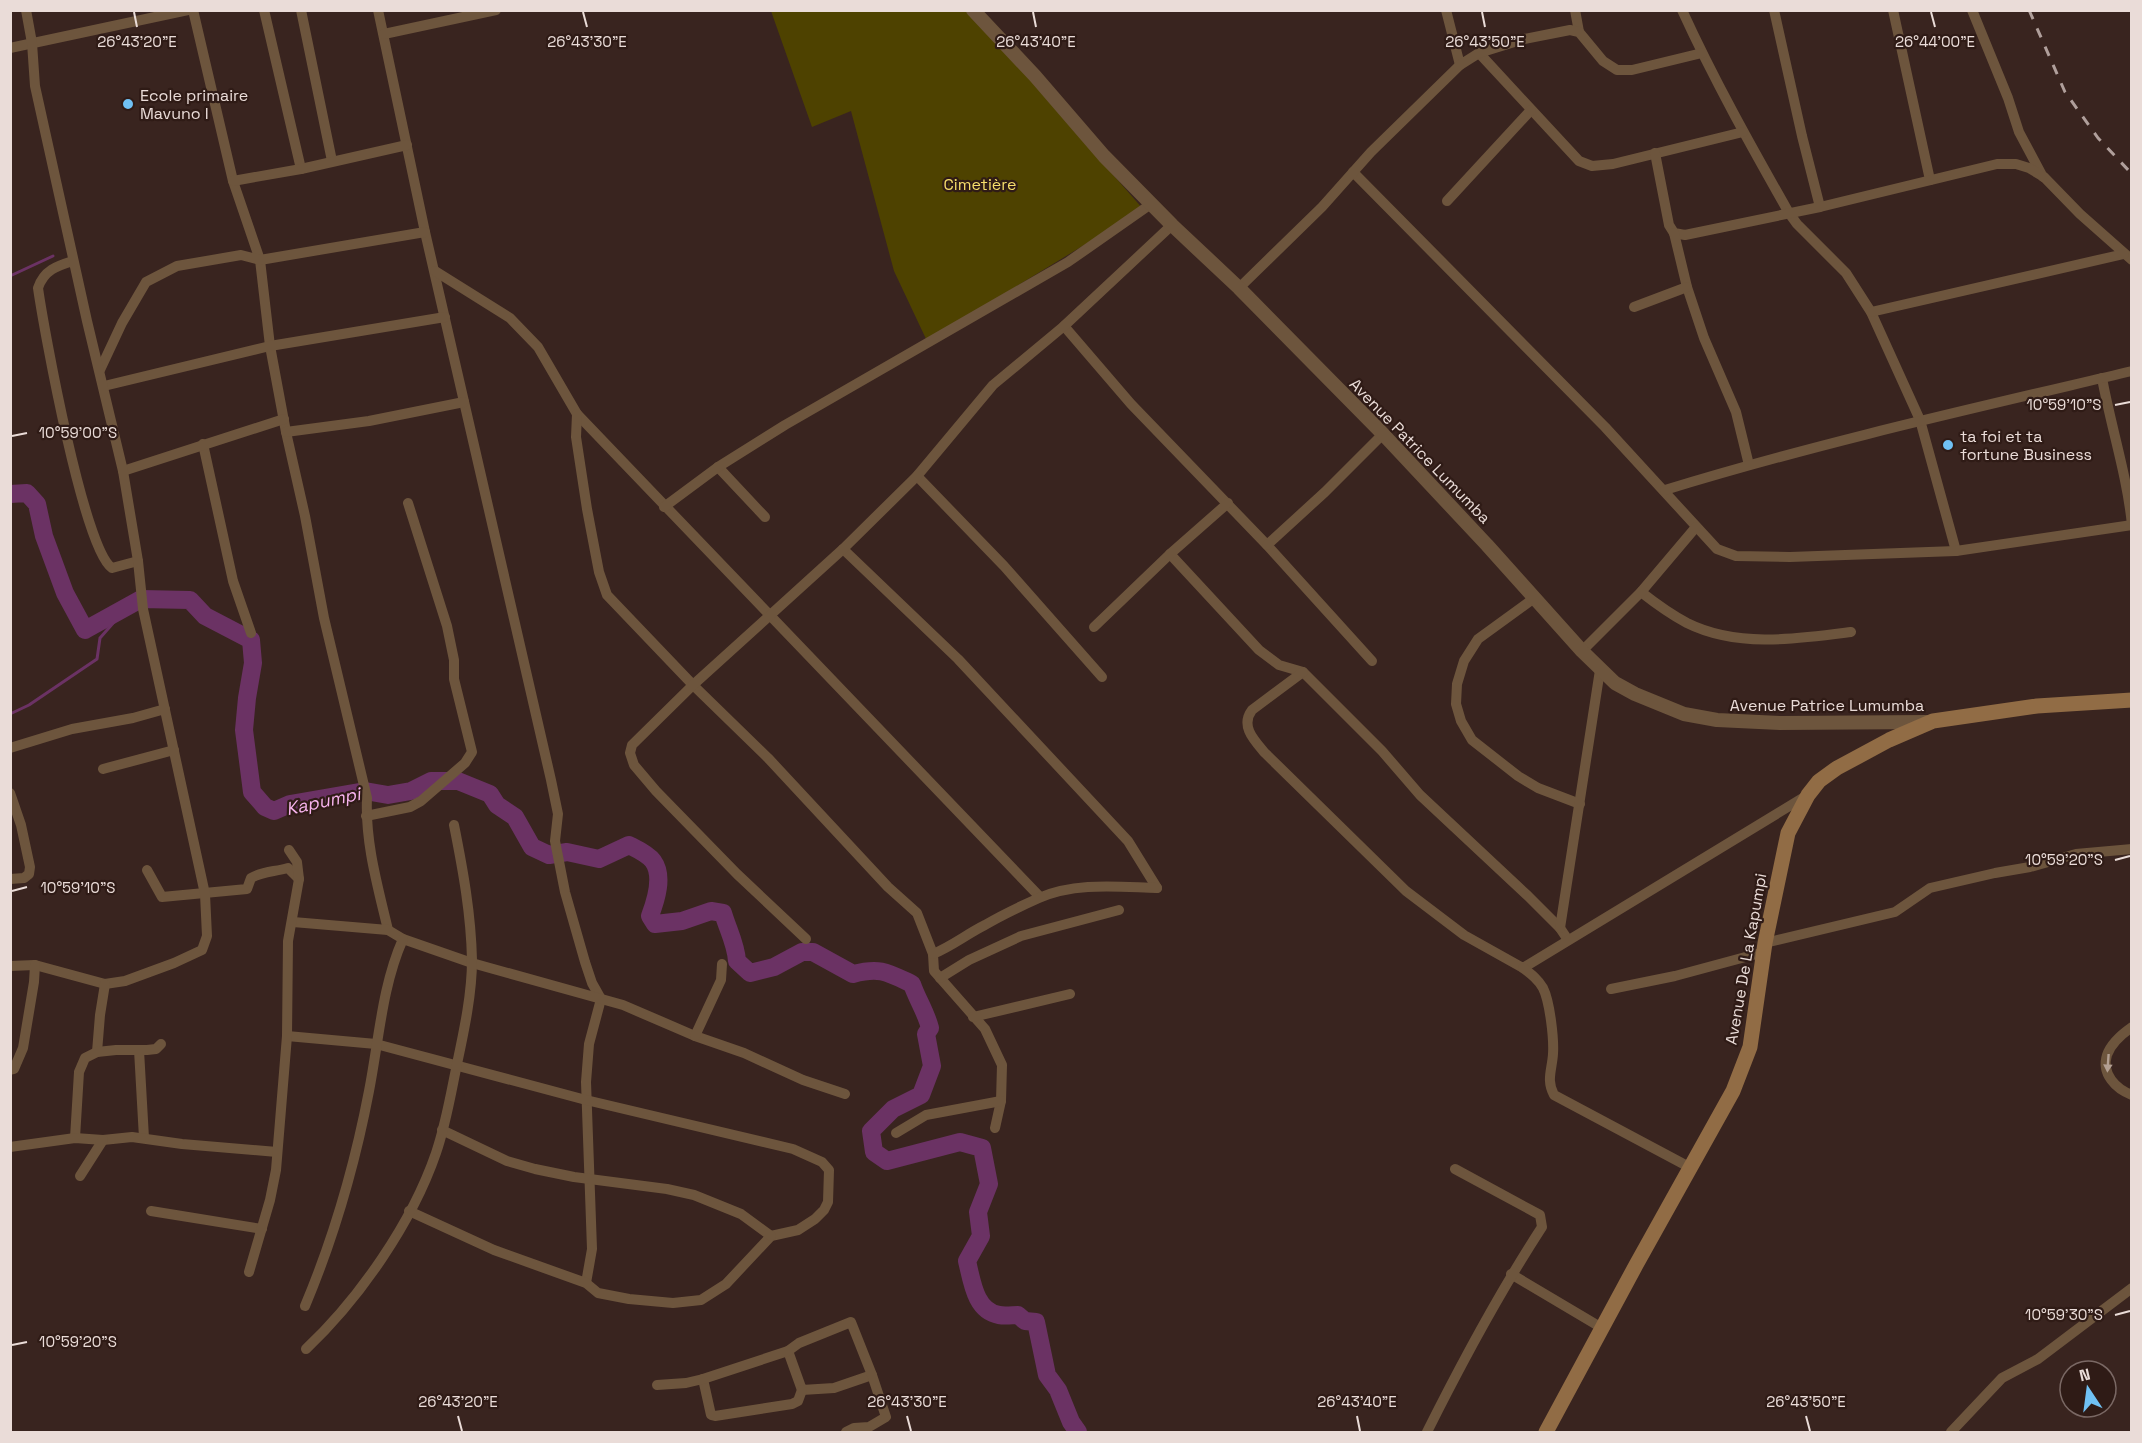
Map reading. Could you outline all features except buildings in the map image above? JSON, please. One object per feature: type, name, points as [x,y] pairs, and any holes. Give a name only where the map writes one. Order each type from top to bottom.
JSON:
[{"type":"main road","name":"Avenue De La Kapumpi","points":[[1546,1432],[1733,1091],[1750,1047],[1765,948],[1788,833],[1808,795],[1819,781],[1837,768],[1889,740],[1933,722],[2037,706],[2132,700]]},
{"type":"street","points":[[10,966],[35,965],[105,984],[125,981],[202,950],[207,936],[205,894],[143,609],[138,561],[123,471],[73,261],[35,86],[32,43],[26,10]]},
{"type":"street","points":[[10,48],[188,10]]},
{"type":"street","points":[[193,10],[233,181],[260,260],[270,346],[286,432],[305,516],[324,618],[367,798],[366,816],[371,859],[388,930]]},
{"type":"street","points":[[264,10],[301,169]]},
{"type":"street","points":[[301,10],[332,161]]},
{"type":"street","points":[[378,10],[425,232],[558,814],[555,841],[561,870],[585,962],[592,983],[601,999],[589,1044],[586,1100],[592,1249],[586,1282]]},
{"type":"street","points":[[384,34],[496,10]]},
{"type":"street","name":"Avenue Patrice Lumumba","points":[[973,10],[1035,76],[1104,156],[1383,434],[1487,545],[1533,599],[1615,683],[1658,705],[1684,714],[1717,720],[1780,723],[1933,722]]},
{"type":"street","points":[[1446,10],[1460,65]]},
{"type":"street","points":[[1575,10],[1579,32],[1603,61],[1617,70],[1632,70],[1702,53]]},
{"type":"street","points":[[1682,10],[1743,132],[1789,213],[1846,273],[1871,312],[1920,420],[1956,551]]},
{"type":"street","points":[[1774,10],[1820,207]]},
{"type":"street","points":[[1893,10],[1930,180]]},
{"type":"street","points":[[1972,10],[2008,98],[2019,132],[2044,177]]},
{"type":"street","points":[[1239,288],[1322,207],[1371,152],[1460,65],[1479,53],[1500,45],[1559,31],[1579,32]]},
{"type":"street","points":[[1479,53],[1579,160],[1592,166],[1613,164],[1743,132]]},
{"type":"street","points":[[1447,201],[1531,110]]},
{"type":"street","points":[[233,181],[301,169],[407,145]]},
{"type":"street","points":[[1655,153],[1669,225],[1674,233],[1687,287],[1704,338],[1736,412],[1749,465]]},
{"type":"street","points":[[1674,233],[1685,234],[1820,207],[1997,164],[2016,164],[2029,168],[2044,177],[2080,214],[2128,257]]},
{"type":"street","points":[[1353,172],[1605,427],[1717,549],[1736,556],[1790,557],[1956,551],[2132,525],[2129,501],[2102,378]]},
{"type":"street","points":[[664,507],[718,467],[785,425],[1068,262],[1151,204]]},
{"type":"street","points":[[806,939],[737,874],[656,791],[634,765],[630,753],[632,745],[693,685],[843,549],[916,476],[993,385],[1064,326],[1173,225]]},
{"type":"street","points":[[100,370],[122,324],[146,282],[177,266],[241,255],[260,260],[425,232]]},
{"type":"street","points":[[1871,312],[2128,257]]},
{"type":"street","points":[[73,261],[56,266],[46,273],[38,288],[55,390],[80,489],[105,564],[112,568],[138,561]]},
{"type":"street","points":[[435,271],[510,318],[538,347],[577,414],[1040,897]]},
{"type":"street","points":[[1634,307],[1687,287]]},
{"type":"street","points":[[104,386],[270,346],[445,317]]},
{"type":"street","points":[[1064,326],[1131,404],[1228,503],[1372,661]]},
{"type":"street","points":[[1665,490],[1749,465],[1920,420],[2132,372]]},
{"type":"street","points":[[286,432],[369,421],[464,402]]},
{"type":"street","points":[[577,414],[576,437],[587,509],[599,572],[607,595],[693,685],[768,758],[888,887],[917,913],[933,954],[934,971],[985,1029],[1002,1065],[1001,1101],[995,1128]]},
{"type":"street","points":[[123,471],[284,419]]},
{"type":"street","points":[[1267,545],[1325,492],[1383,434]]},
{"type":"street","points":[[203,444],[233,581],[251,633]]},
{"type":"street","points":[[718,467],[765,517]]},
{"type":"street","points":[[916,476],[1004,566],[1102,677]]},
{"type":"street","points":[[366,816],[410,807],[421,801],[465,762],[472,752],[454,678],[454,660],[447,626],[408,503]]},
{"type":"street","points":[[1094,627],[1170,554],[1228,503]]},
{"type":"street","points":[[1582,651],[1641,592],[1696,527]]},
{"type":"street","points":[[843,549],[958,659],[1128,841],[1157,888],[1115,885],[1081,887],[1040,897],[984,925],[952,946],[933,954]]},
{"type":"street","points":[[1170,554],[1259,650],[1280,665],[1303,672],[1382,752],[1420,795],[1560,928],[1568,940]]},
{"type":"street","points":[[1641,592],[1689,624],[1721,634],[1766,640],[1851,632]]},
{"type":"street","points":[[1533,599],[1478,639],[1464,661],[1457,684],[1456,704],[1461,721],[1472,740],[1518,776],[1538,788],[1580,804]]},
{"type":"street","points":[[1560,928],[1600,670]]},
{"type":"street","points":[[1303,672],[1251,710],[1246,725],[1252,737],[1265,753],[1406,891],[1464,935],[1523,968],[1537,980],[1545,994],[1553,1053],[1549,1077],[1554,1095],[1691,1168]]},
{"type":"street","points":[[10,748],[72,729],[134,718],[165,709]]},
{"type":"street","points":[[103,769],[174,750]]},
{"type":"street","points":[[10,792],[21,825],[30,867],[29,874],[24,878],[10,879]]},
{"type":"street","points":[[1523,968],[1808,795]]},
{"type":"street","points":[[306,1349],[324,1333],[389,1246],[426,1178],[442,1130],[466,1011],[472,963],[463,869],[453,825]]},
{"type":"street","points":[[1611,989],[1675,976],[1765,948],[1896,912],[1930,888],[2030,867],[2076,854],[2132,849]]},
{"type":"street","points":[[249,1272],[270,1200],[277,1152],[287,1036],[288,942],[299,879],[297,862],[289,850]]},
{"type":"street","points":[[147,870],[162,897],[247,889],[251,878],[262,871],[275,872],[288,868],[299,879]]},
{"type":"street","points":[[940,978],[969,960],[1021,936],[1119,910]]},
{"type":"street","points":[[293,922],[388,930],[403,939],[472,963],[623,1005],[695,1036],[744,1053],[802,1080],[845,1094]]},
{"type":"street","points":[[304,1306],[339,1214],[369,1090],[389,980],[403,939]]},
{"type":"street","points":[[695,1036],[721,980],[722,964]]},
{"type":"street","points":[[10,1070],[14,1069],[23,1047],[35,965]]},
{"type":"street","points":[[97,1052],[105,984]]},
{"type":"street","points":[[973,1017],[1070,994]]},
{"type":"street","points":[[2132,1027],[2117,1038],[2107,1056],[2107,1072],[2114,1085],[2132,1095]]},
{"type":"street","points":[[287,1036],[376,1044],[586,1100],[793,1149],[822,1162],[830,1170],[828,1202],[815,1219],[798,1230],[771,1236],[726,1284],[701,1300],[673,1303],[628,1299],[598,1293],[586,1282],[494,1250],[409,1211]]},
{"type":"street","points":[[75,1138],[79,1072],[85,1059],[97,1052],[156,1049],[161,1044]]},
{"type":"street","points":[[138,1050],[144,1138]]},
{"type":"street","points":[[896,1133],[926,1115],[1001,1101]]},
{"type":"street","points":[[442,1130],[507,1161],[535,1169],[694,1195],[741,1214],[771,1236]]},
{"type":"street","points":[[10,1147],[75,1138],[103,1140],[144,1138],[182,1144],[277,1152]]},
{"type":"street","points":[[80,1176],[103,1140]]},
{"type":"street","points":[[1427,1432],[1468,1351],[1511,1274],[1542,1227],[1540,1215],[1455,1169]]},
{"type":"street","points":[[151,1211],[262,1229]]},
{"type":"street","points":[[1511,1274],[1602,1328]]},
{"type":"street","points":[[1952,1432],[2002,1378],[2038,1359],[2132,1288]]},
{"type":"street","points":[[657,1385],[703,1379],[788,1351],[799,1343],[851,1322],[886,1417],[869,1427],[854,1428],[846,1432]]},
{"type":"street","points":[[703,1379],[711,1415],[792,1404],[798,1401],[802,1390],[788,1351]]},
{"type":"street","points":[[802,1390],[834,1388],[872,1375]]},
{"type":"green space","name":"Cimetière","points":[[771,11],[970,11],[1143,209],[927,341],[894,271],[851,111],[812,127]]},
{"type":"waterway","points":[[10,276],[53,256]]},
{"type":"waterway","name":"Kapumpi","points":[[10,494],[27,493],[37,504],[44,536],[65,593],[85,630],[141,599],[190,600],[205,616],[251,640],[253,663],[244,730],[252,792],[265,807],[274,811],[290,804],[365,791],[388,795],[411,791],[431,781],[458,781],[490,794],[497,805],[515,817],[532,847],[549,855],[567,852],[599,859],[629,845],[645,854],[653,861],[658,874],[656,896],[650,916],[655,924],[682,921],[711,911],[723,913],[737,961],[750,973],[774,967],[802,952],[813,952],[853,974],[870,971],[883,972],[912,984],[930,1028],[926,1034],[932,1066],[921,1095],[893,1109],[871,1131],[874,1152],[887,1161],[960,1142],[982,1148],[989,1184],[978,1212],[981,1236],[967,1261],[973,1286],[980,1301],[991,1312],[1001,1315],[1018,1315],[1025,1321],[1036,1322],[1047,1375],[1058,1390],[1071,1422],[1078,1432]]},
{"type":"waterway","points":[[10,714],[29,705],[97,659],[100,638],[129,605]]},
{"type":"railway","points":[[2029,10],[2065,92],[2098,138],[2132,174]]},
{"type":"place","name":"Ecole primaire Mavuno I","points":[[128,104]]},
{"type":"place","name":"ta foi et ta fortune Business","points":[[1948,445]]}]
